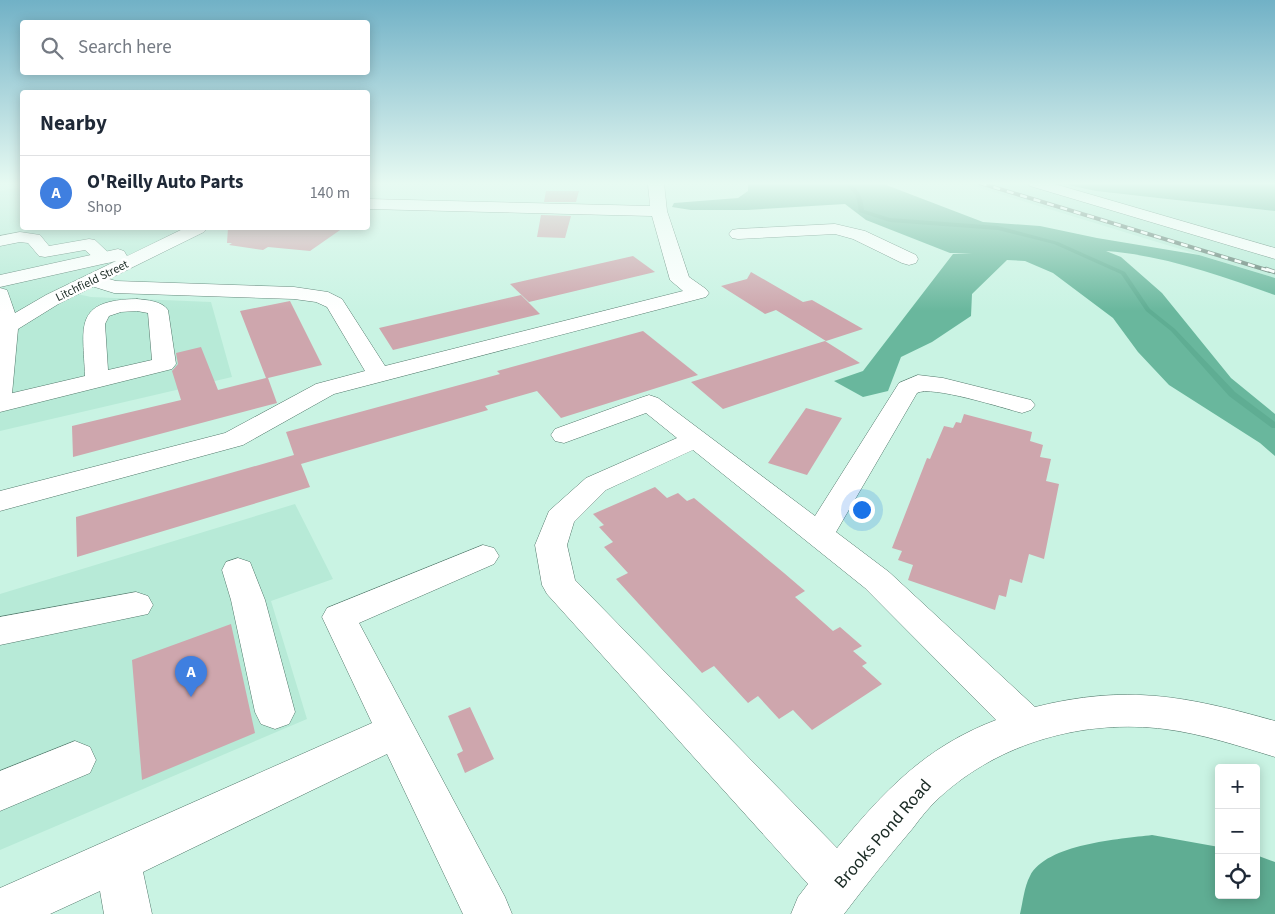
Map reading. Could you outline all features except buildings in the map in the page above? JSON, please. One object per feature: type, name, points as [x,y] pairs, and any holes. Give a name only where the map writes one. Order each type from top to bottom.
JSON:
[{"type":"street","points":[[0,501],[234,438],[325,389],[699,293],[680,280],[663,226]]},
{"type":"street","points":[[1179,226],[1275,254]]},
{"type":"street","points":[[738,234],[835,229],[859,235],[910,259]]},
{"type":"street","name":"Litchfield Street","points":[[4,333],[53,299],[194,230]]},
{"type":"street","points":[[0,241],[20,237],[34,239],[45,252],[89,244],[106,258]]},
{"type":"street","name":"Litchfield Street","points":[[0,281],[106,258],[179,237]]},
{"type":"street","points":[[92,280],[114,287],[294,293],[321,296],[335,303],[379,375]]},
{"type":"street","points":[[0,294],[4,333],[0,394]]},
{"type":"street","points":[[0,404],[97,380]]},
{"type":"street","points":[[818,535],[908,388],[918,382],[943,384],[1022,405]]},
{"type":"street","points":[[564,435],[649,403],[877,580],[1029,727]]},
{"type":"street","points":[[696,439],[596,484],[560,518],[551,545],[559,585],[827,899]]},
{"type":"street","points":[[483,556],[339,617],[488,914]]},
{"type":"street","points":[[238,570],[248,600],[276,712]]},
{"type":"street","points":[[0,630],[136,604]]},
{"type":"street","name":"Brooks Pond Road","points":[[827,899],[860,854],[927,781],[979,745],[1029,727],[1090,712],[1150,711],[1225,724],[1275,739]]},
{"type":"street","points":[[0,912],[396,731]]},
{"type":"street","points":[[0,791],[75,760]]},
{"type":"street","points":[[117,860],[128,914]]},
{"type":"shaded area","points":[[0,226],[20,226],[20,230],[194,230],[68,292],[91,297],[211,302],[232,377],[0,431]]},
{"type":"shaded area","points":[[880,226],[1040,226],[1097,238],[1199,255],[1275,278],[1275,295],[1170,262],[1127,253],[1106,251],[1121,257],[1162,293],[1231,378],[1275,414],[1275,456],[1260,443],[1169,385],[1138,352],[1113,318],[1053,273],[1025,261],[1007,260],[972,294],[971,316],[932,342],[901,357],[888,391],[863,397],[834,381],[863,371],[953,254],[972,253],[950,253]]},
{"type":"shaded area","points":[[1104,226],[1275,226],[1275,278]]},
{"type":"shaded area","points":[[295,504],[333,579],[271,601],[307,719],[0,850],[0,594]]},
{"type":"shaded area","points":[[1152,835],[1215,846],[1215,899],[1260,899],[1260,856],[1275,862],[1275,914],[1020,914],[1028,880],[1039,865],[1067,850],[1104,841]]},
{"type":"waterway","points":[[966,226],[998,228],[1056,243],[1123,273],[1148,310],[1173,330],[1232,394],[1275,426]]},
{"type":"railway","points":[[1121,226],[1270,271]]},
{"type":"railway","points":[[1266,269],[1275,272]]},
{"type":"place","name":"O'Reilly Auto Parts","points":[[191,697]]}]
